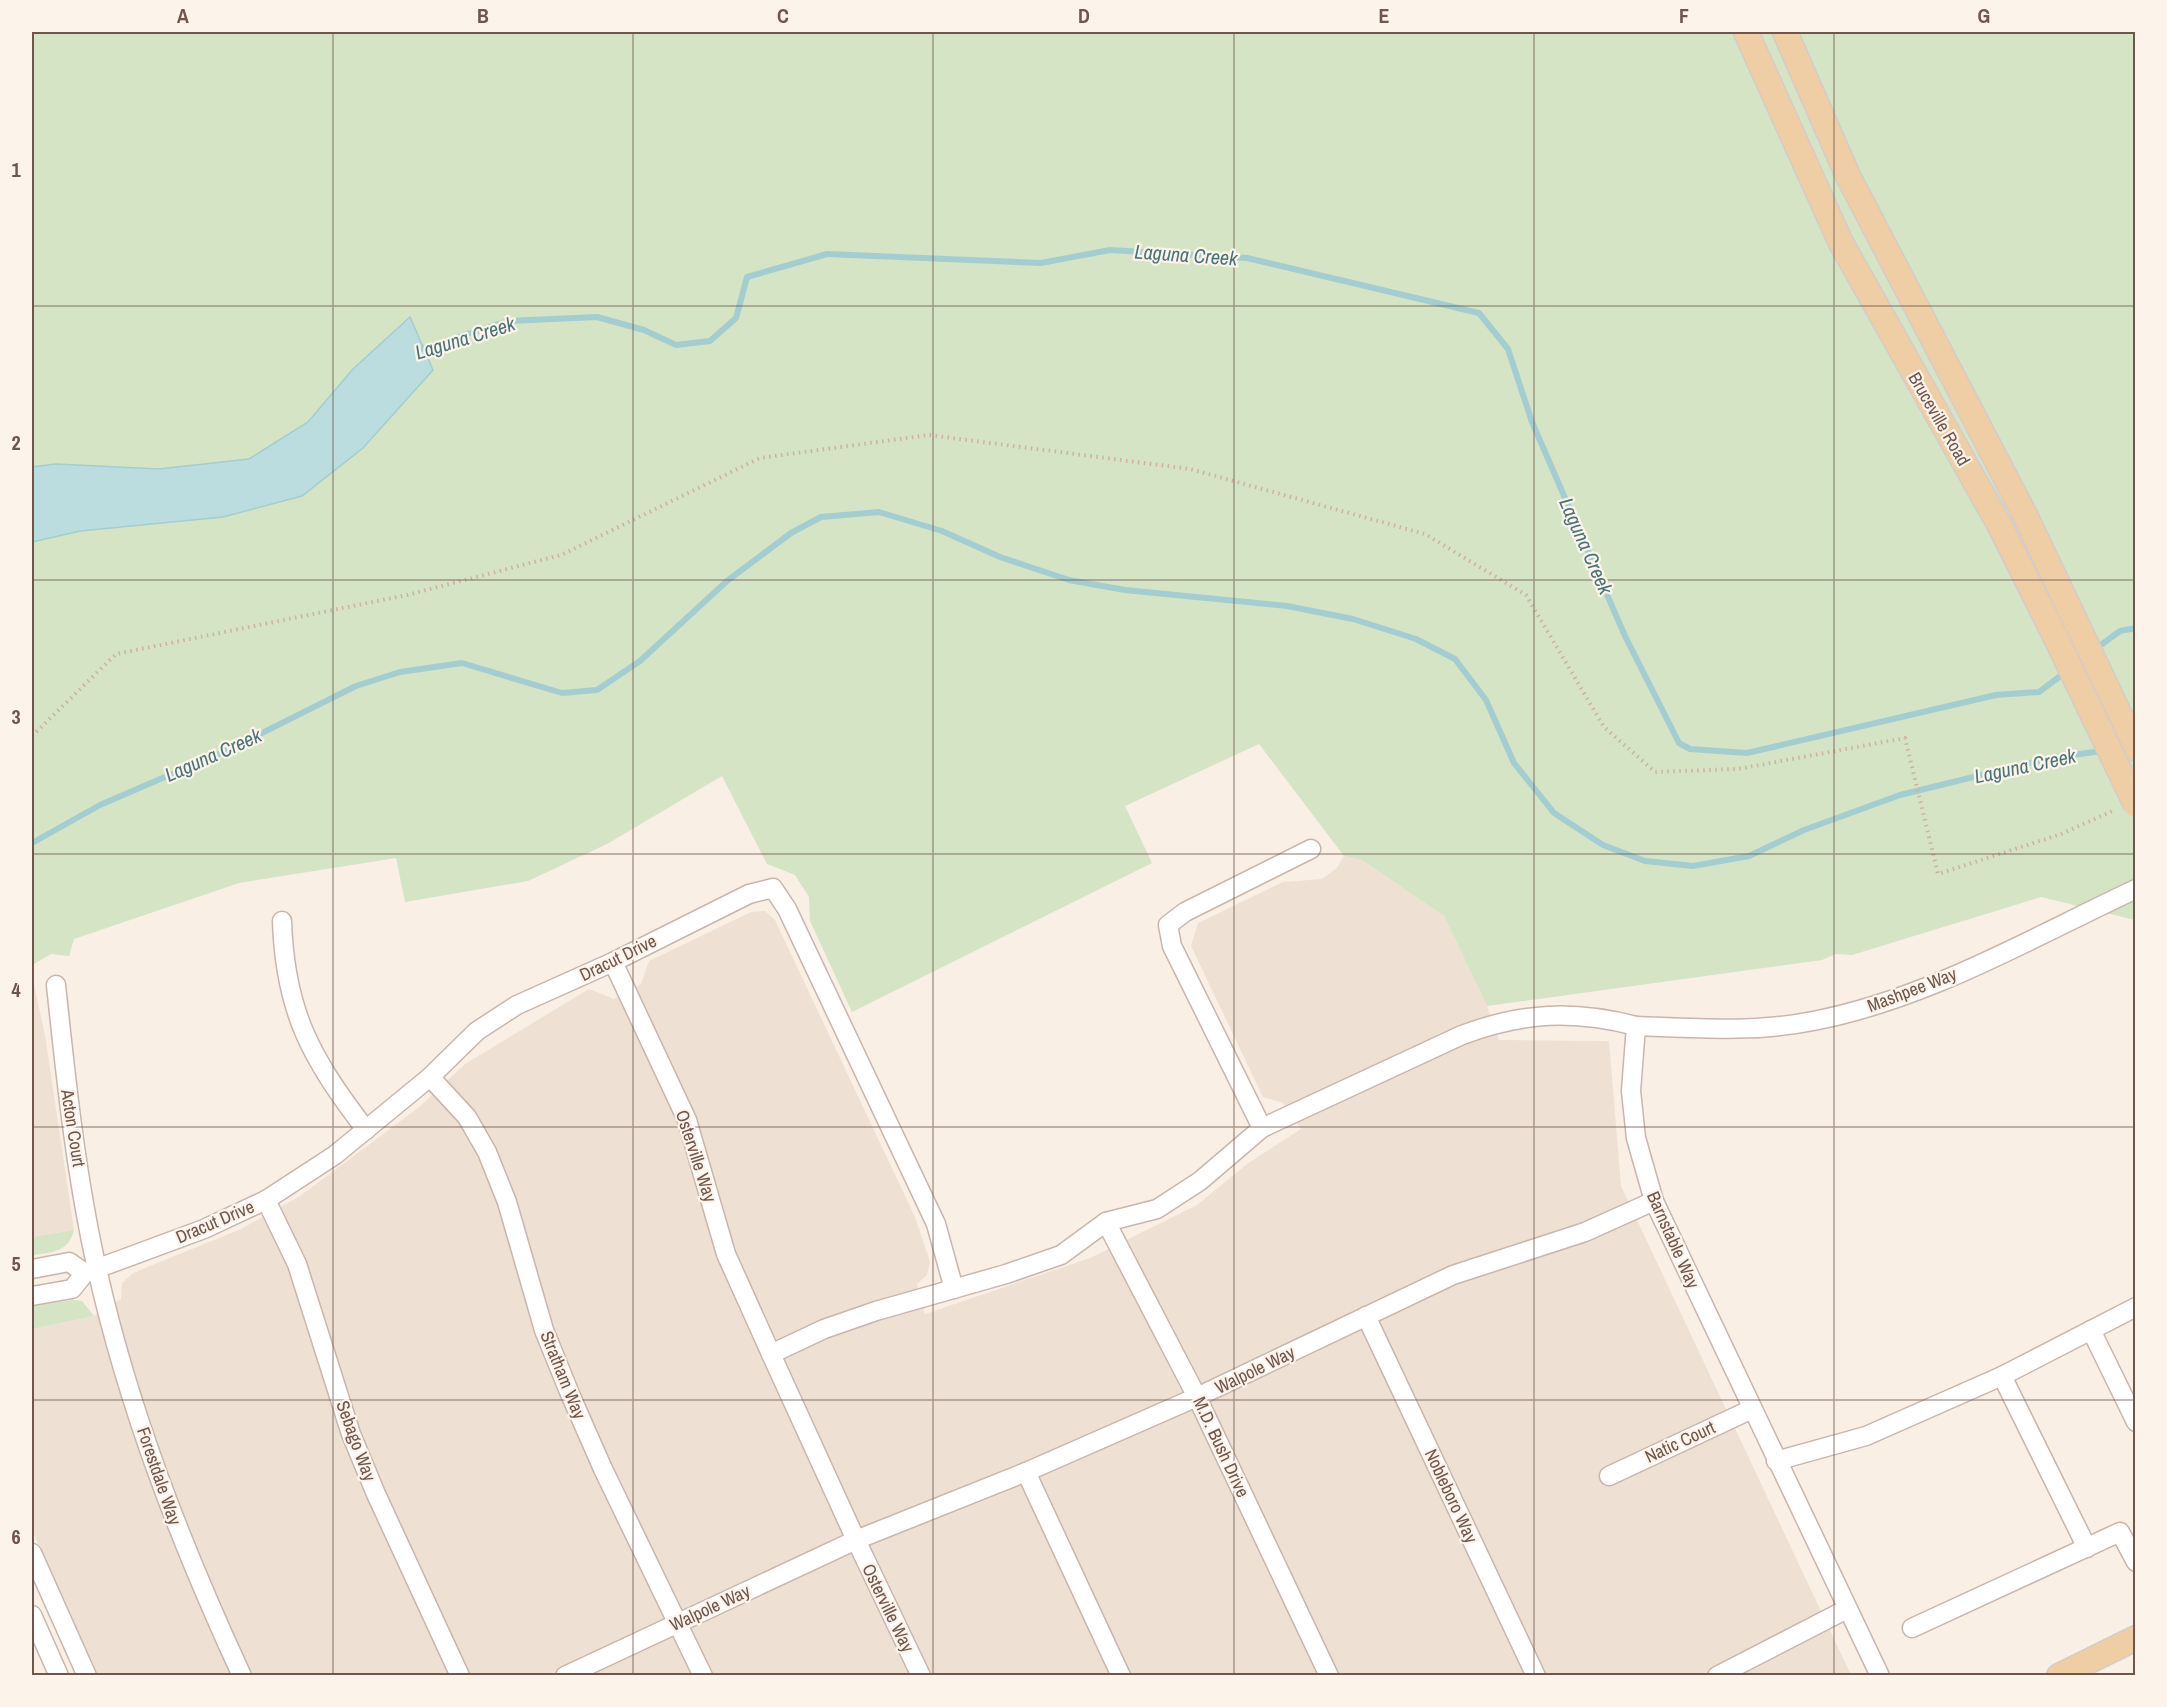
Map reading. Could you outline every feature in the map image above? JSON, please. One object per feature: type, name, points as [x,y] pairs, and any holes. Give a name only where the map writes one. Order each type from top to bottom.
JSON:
[{"type":"main road","name":"Bruceville Road","points":[[1746,32],[1841,243],[1999,524],[2055,636],[2130,805]]},
{"type":"main road","name":"Bruceville Road","points":[[1785,32],[1848,176],[2025,515],[2136,749]]},
{"type":"main road","points":[[2060,1676],[2136,1638]]},
{"type":"street","points":[[1262,1128],[1172,946],[1168,924],[1185,912],[1311,849]]},
{"type":"street","name":"Dracut Drive","points":[[32,1296],[72,1289],[91,1271],[204,1229],[266,1200],[335,1155],[430,1077],[477,1031],[518,1005],[613,962],[749,894],[773,888],[787,909],[936,1224],[954,1289]]},
{"type":"street","name":"Mashpee Way","points":[[1636,1026],[1764,1027],[1811,1022],[1861,1011],[1903,998],[2136,889]]},
{"type":"street","points":[[282,921],[288,988],[298,1017],[314,1055],[334,1088],[366,1130]]},
{"type":"street","name":"Osterville Way","points":[[613,962],[687,1120],[726,1254],[771,1354]]},
{"type":"street","name":"Acton Court","points":[[57,986],[68,1102],[91,1271]]},
{"type":"street","points":[[856,1540],[771,1354],[824,1329],[1061,1255],[1106,1222],[1157,1209],[1200,1181],[1262,1128],[1462,1035],[1494,1023],[1523,1017],[1560,1015],[1608,1019],[1636,1026]]},
{"type":"street","name":"Barnstable Way","points":[[1636,1026],[1631,1091],[1636,1138],[1654,1202],[1880,1676]]},
{"type":"street","name":"Stratham Way","points":[[430,1077],[467,1117],[487,1152],[507,1202],[544,1330],[566,1384],[603,1469],[703,1676]]},
{"type":"street","name":"Sebago Way","points":[[266,1200],[297,1264],[351,1434],[376,1494],[460,1676]]},
{"type":"street","name":"Walpole Way","points":[[565,1676],[856,1540],[1026,1472],[1197,1397],[1453,1275],[1585,1232],[1654,1202]]},
{"type":"street","name":"M.D. Bush Drive","points":[[1106,1222],[1197,1397],[1329,1676]]},
{"type":"street","points":[[32,1269],[69,1262],[91,1271]]},
{"type":"street","name":"Forestdale Way","points":[[91,1271],[160,1485],[198,1579],[242,1676]]},
{"type":"street","points":[[1776,1461],[1866,1436],[2002,1376],[2136,1306]]},
{"type":"street","name":"Nobleboro Way","points":[[1366,1316],[1536,1676]]},
{"type":"street","points":[[2091,1330],[2136,1422]]},
{"type":"street","points":[[2002,1376],[2087,1548]]},
{"type":"street","name":"Natic Court","points":[[1609,1476],[1752,1409]]},
{"type":"street","points":[[1026,1472],[1121,1676]]},
{"type":"street","points":[[1912,1628],[2128,1528],[2136,1562]]},
{"type":"street","name":"Osterville Way","points":[[856,1540],[921,1676]]},
{"type":"street","points":[[32,1553],[87,1676]]},
{"type":"street","points":[[1717,1676],[1847,1609]]},
{"type":"street","points":[[32,1616],[59,1676]]},
{"type":"path","points":[[32,736],[116,654],[407,595],[561,555],[760,458],[929,435],[1190,469],[1425,534],[1526,595],[1604,727],[1655,772],[1738,770],[1905,738],[1938,874],[2061,834],[2130,805]]},
{"type":"shaded area","points":[[1344,856],[1362,860],[1444,916],[1487,1006],[1499,1040],[1609,1041],[1621,1186],[1851,1675],[90,1675],[32,1529],[32,1329],[94,1316],[121,1299],[122,1283],[133,1273],[241,1229],[300,1196],[418,1108],[465,1064],[589,989],[614,999],[641,984],[649,961],[751,912],[765,911],[775,920],[915,1217],[930,1262],[927,1275],[917,1284],[925,1314],[1090,1258],[1197,1205],[1247,1164],[1301,1129],[1283,1103],[1263,1097],[1191,946],[1198,923],[1283,882],[1322,879],[1337,868]]},
{"type":"shaded area","points":[[32,976],[45,1035],[74,1230],[32,1237]]},
{"type":"green space","points":[[32,32],[2135,32],[2135,920],[2041,897],[1852,955],[1836,954],[1822,960],[1487,1006],[1444,916],[1362,860],[1344,856],[1259,744],[1125,806],[1152,863],[852,1012],[810,921],[809,897],[795,875],[767,864],[722,776],[607,844],[528,881],[405,902],[396,858],[239,883],[74,939],[69,956],[51,954],[32,965],[32,542],[80,531],[223,517],[433,370],[409,318],[353,369],[308,422],[249,459],[159,469],[56,464],[32,467]]},
{"type":"green space","points":[[74,1230],[72,1237],[64,1247],[52,1252],[32,1255],[32,1237]]},
{"type":"green space","points":[[73,1300],[82,1301],[94,1316],[32,1329],[32,1306]]},
{"type":"water","points":[[410,317],[433,370],[363,448],[302,496],[223,517],[80,531],[32,542],[32,467],[56,464],[159,469],[249,459],[308,422],[353,369]]},
{"type":"waterway","name":"Laguna Creek","points":[[418,350],[508,321],[597,317],[644,330],[676,345],[710,341],[736,318],[747,277],[827,254],[1041,263],[1110,250],[1247,258],[1479,313],[1508,349],[1532,422],[1625,636],[1679,743],[1690,749],[1747,753],[1996,695],[2039,692],[2067,671]]},
{"type":"waterway","name":"Laguna Creek","points":[[32,843],[100,805],[232,748],[356,686],[400,672],[462,663],[562,693],[597,690],[640,661],[727,581],[791,533],[821,517],[879,512],[942,531],[1000,557],[1069,580],[1125,590],[1287,606],[1353,619],[1416,639],[1455,659],[1486,700],[1514,763],[1554,813],[1603,845],[1645,861],[1693,866],[1749,856],[1804,830],[1900,795],[2055,757],[2103,751]]},
{"type":"waterway","name":"Laguna Creek","points":[[2094,650],[2120,631],[2136,628]]}]
